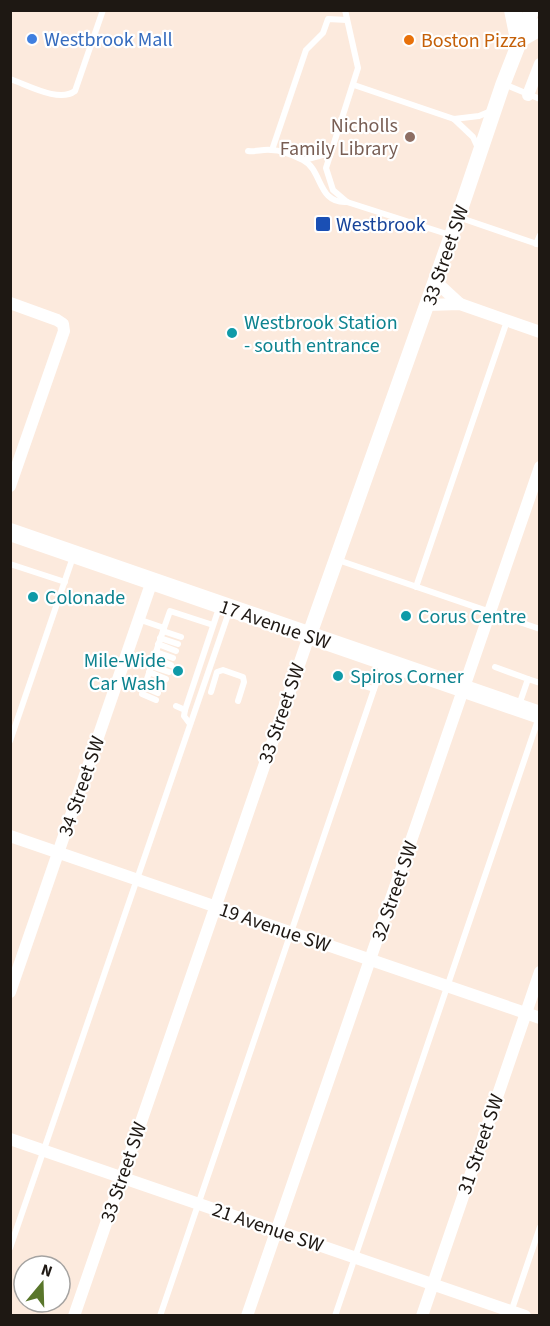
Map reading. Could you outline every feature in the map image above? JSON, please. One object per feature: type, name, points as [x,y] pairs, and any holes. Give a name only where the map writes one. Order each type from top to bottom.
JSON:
[{"type":"main road","points":[[513,10],[519,39],[540,27]]},
{"type":"main road","name":"17 Avenue SW","points":[[10,532],[539,715]]},
{"type":"street","name":"33 Street SW","points":[[74,1316],[214,906],[452,236],[502,84],[532,10]]},
{"type":"street","points":[[534,97],[540,63]]},
{"type":"street","points":[[435,281],[460,304]]},
{"type":"street","points":[[10,303],[48,316],[63,324],[62,339],[10,486]]},
{"type":"street","points":[[427,305],[460,304],[540,332]]},
{"type":"street","name":"32 Street SW","points":[[248,1316],[540,467]]},
{"type":"street","name":"34 Street SW","points":[[10,992],[152,581]]},
{"type":"street","name":"19 Avenue SW","points":[[10,836],[540,1018]]},
{"type":"street","name":"31 Street SW","points":[[422,1316],[540,972]]},
{"type":"street","name":"21 Avenue SW","points":[[10,1139],[433,1283],[510,1313],[525,1316]]},
{"type":"lane","points":[[10,79],[60,96],[69,96],[75,91],[103,10]]},
{"type":"lane","points":[[345,10],[358,60],[354,85],[326,168],[333,190],[347,202]]},
{"type":"lane","points":[[272,150],[306,50],[323,33],[328,19],[347,20]]},
{"type":"lane","points":[[502,84],[534,97]]},
{"type":"lane","points":[[354,85],[454,119],[479,117],[494,109]]},
{"type":"lane","points":[[454,119],[473,137],[480,150]]},
{"type":"lane","points":[[248,151],[272,150],[304,160],[312,166],[327,196],[339,202],[347,202],[452,236]]},
{"type":"lane","points":[[304,160],[330,153]]},
{"type":"lane","points":[[458,218],[538,245],[540,235]]},
{"type":"lane","points":[[416,587],[507,321]]},
{"type":"lane","points":[[10,741],[74,554]]},
{"type":"lane","points":[[338,560],[540,629]]},
{"type":"lane","points":[[10,564],[65,582]]},
{"type":"lane","points":[[190,724],[184,716],[188,699],[213,625],[225,607]]},
{"type":"lane","points":[[10,1248],[138,880],[190,724],[225,607]]},
{"type":"lane","points":[[145,684],[157,696],[142,694],[145,684],[152,662],[163,629],[170,611],[213,625]]},
{"type":"lane","points":[[137,619],[163,629],[178,644],[159,641]]},
{"type":"lane","points":[[199,667],[195,650],[199,667]]},
{"type":"lane","points":[[126,652],[152,662],[167,675]]},
{"type":"lane","points":[[152,662],[172,662]]},
{"type":"lane","points":[[160,1316],[383,662]]},
{"type":"lane","points":[[189,667],[199,667]]},
{"type":"lane","points":[[185,681],[199,667]]},
{"type":"lane","points":[[495,668],[540,683]]},
{"type":"lane","points":[[211,692],[217,672],[223,670],[243,677],[244,682],[238,701]]},
{"type":"lane","points":[[518,708],[528,679]]},
{"type":"lane","points":[[145,684],[164,686]]},
{"type":"lane","points":[[364,686],[374,689]]},
{"type":"lane","points":[[181,692],[188,699]]},
{"type":"lane","points":[[185,710],[177,703],[188,699]]},
{"type":"lane","points":[[335,1316],[539,715]]},
{"type":"lane","points":[[510,1313],[540,1227]]},
{"type":"place","name":"Westbrook Mall","points":[[32,39]]},
{"type":"place","name":"Boston Pizza","points":[[409,40]]},
{"type":"place","name":"Nicholls Family Library","points":[[410,137]]},
{"type":"place","name":"Westbrook","points":[[323,224]]},
{"type":"place","name":"Westbrook Station - south entrance","points":[[232,333]]},
{"type":"place","name":"Colonade","points":[[33,597]]},
{"type":"place","name":"Corus Centre","points":[[406,616]]},
{"type":"place","name":"Mile-Wide Car Wash","points":[[178,671]]},
{"type":"place","name":"Spiros Corner","points":[[338,676]]}]
